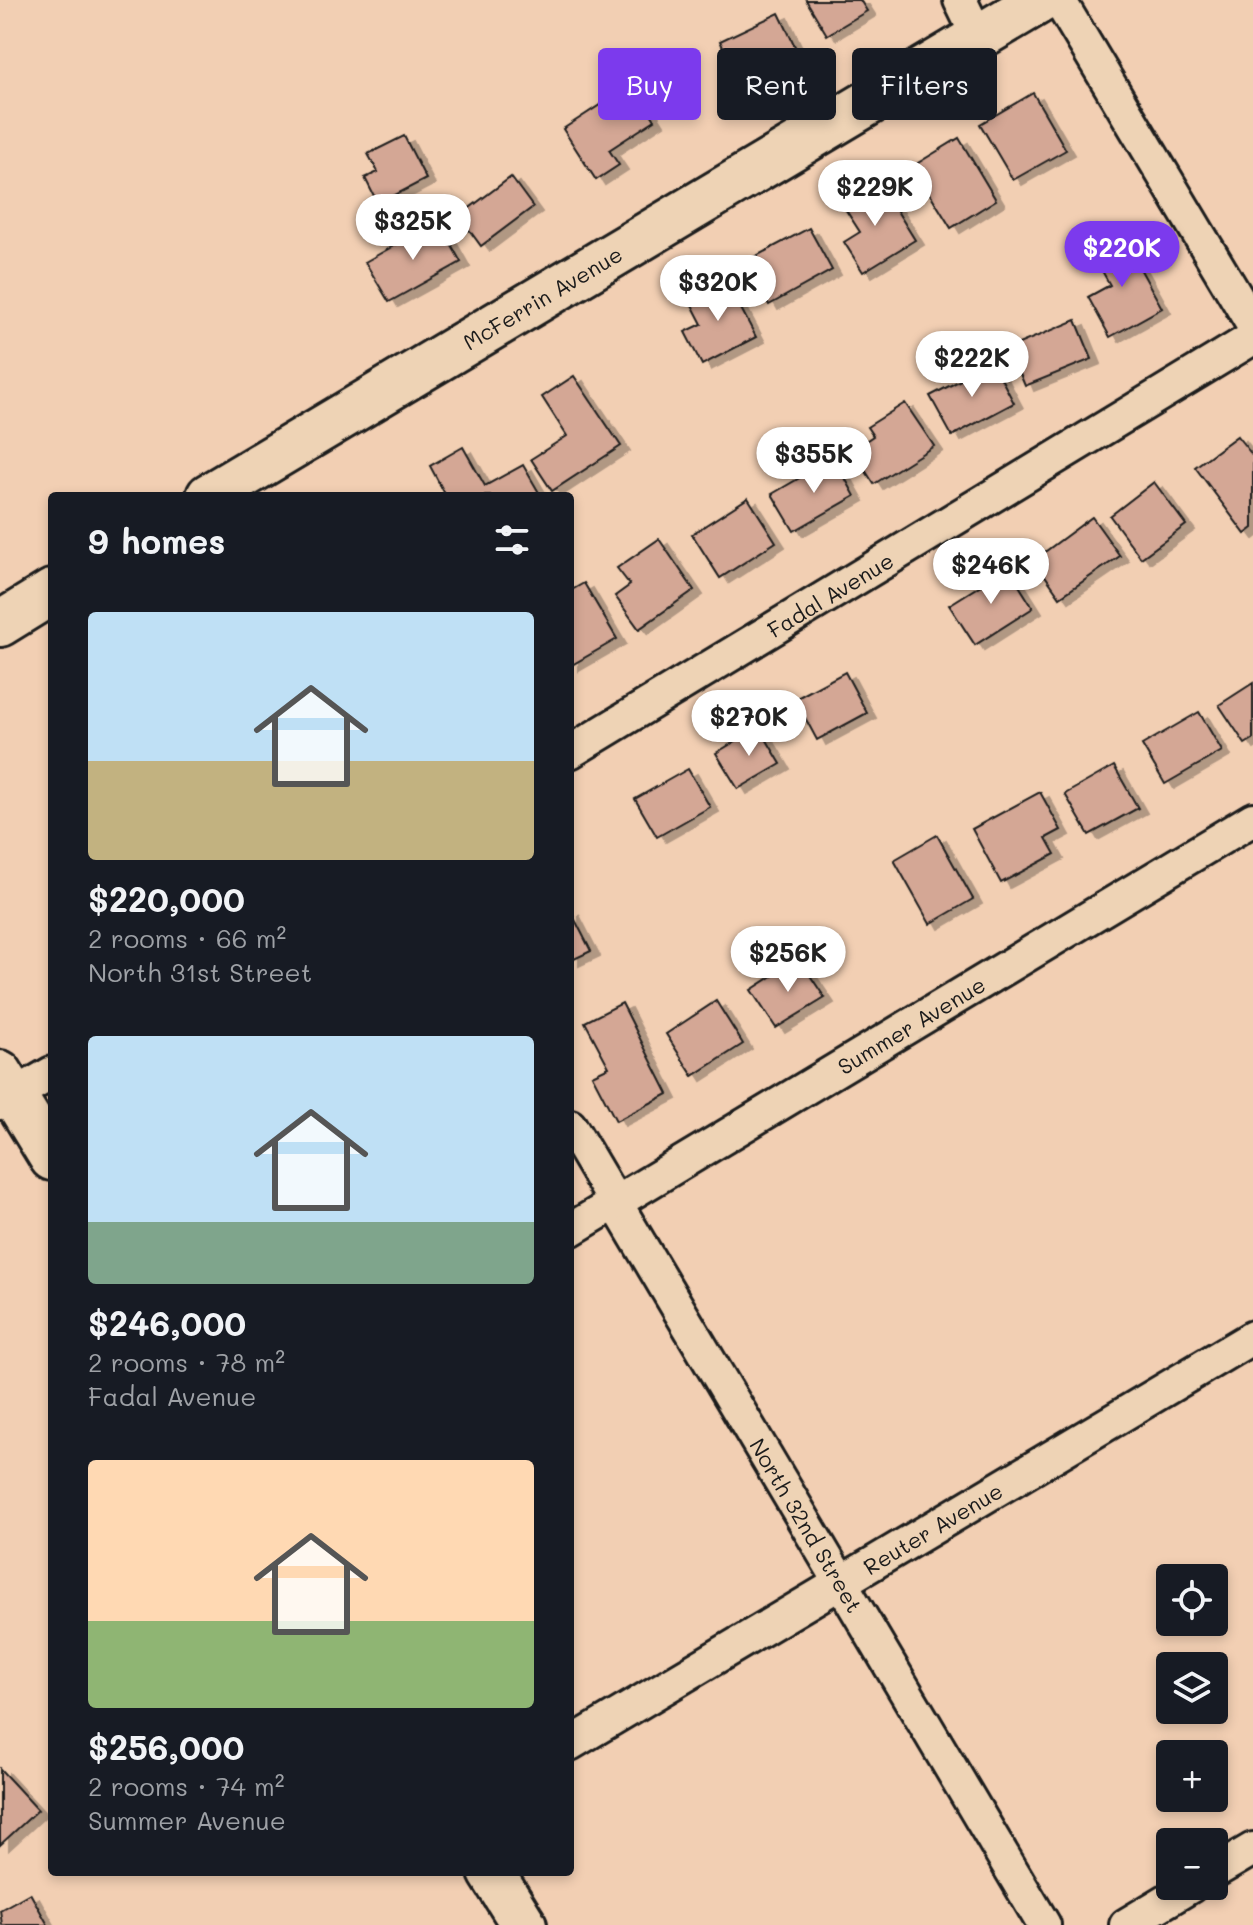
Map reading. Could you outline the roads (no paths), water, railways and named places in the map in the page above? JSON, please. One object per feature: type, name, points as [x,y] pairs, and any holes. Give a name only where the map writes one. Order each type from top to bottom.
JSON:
[{"type":"street","name":"McFerrin Avenue","points":[[215,492],[969,18],[1041,0]]},
{"type":"street","points":[[1059,0],[1253,325]]},
{"type":"street","name":"Fadal Avenue","points":[[574,750],[1253,338]]},
{"type":"street","points":[[0,624],[48,594]]},
{"type":"street","name":"Summer Avenue","points":[[574,1228],[1253,819]]},
{"type":"street","points":[[48,1075],[5,1091],[48,1152]]},
{"type":"street","name":"North 32nd Street","points":[[574,1133],[1044,1925]]},
{"type":"street","name":"Reuter Avenue","points":[[574,1742],[1253,1337]]},
{"type":"street","points":[[1228,1864],[1253,1849]]},
{"type":"street","points":[[493,1876],[524,1925]]},
{"type":"street","points":[[1126,1925],[1168,1900]]}]
